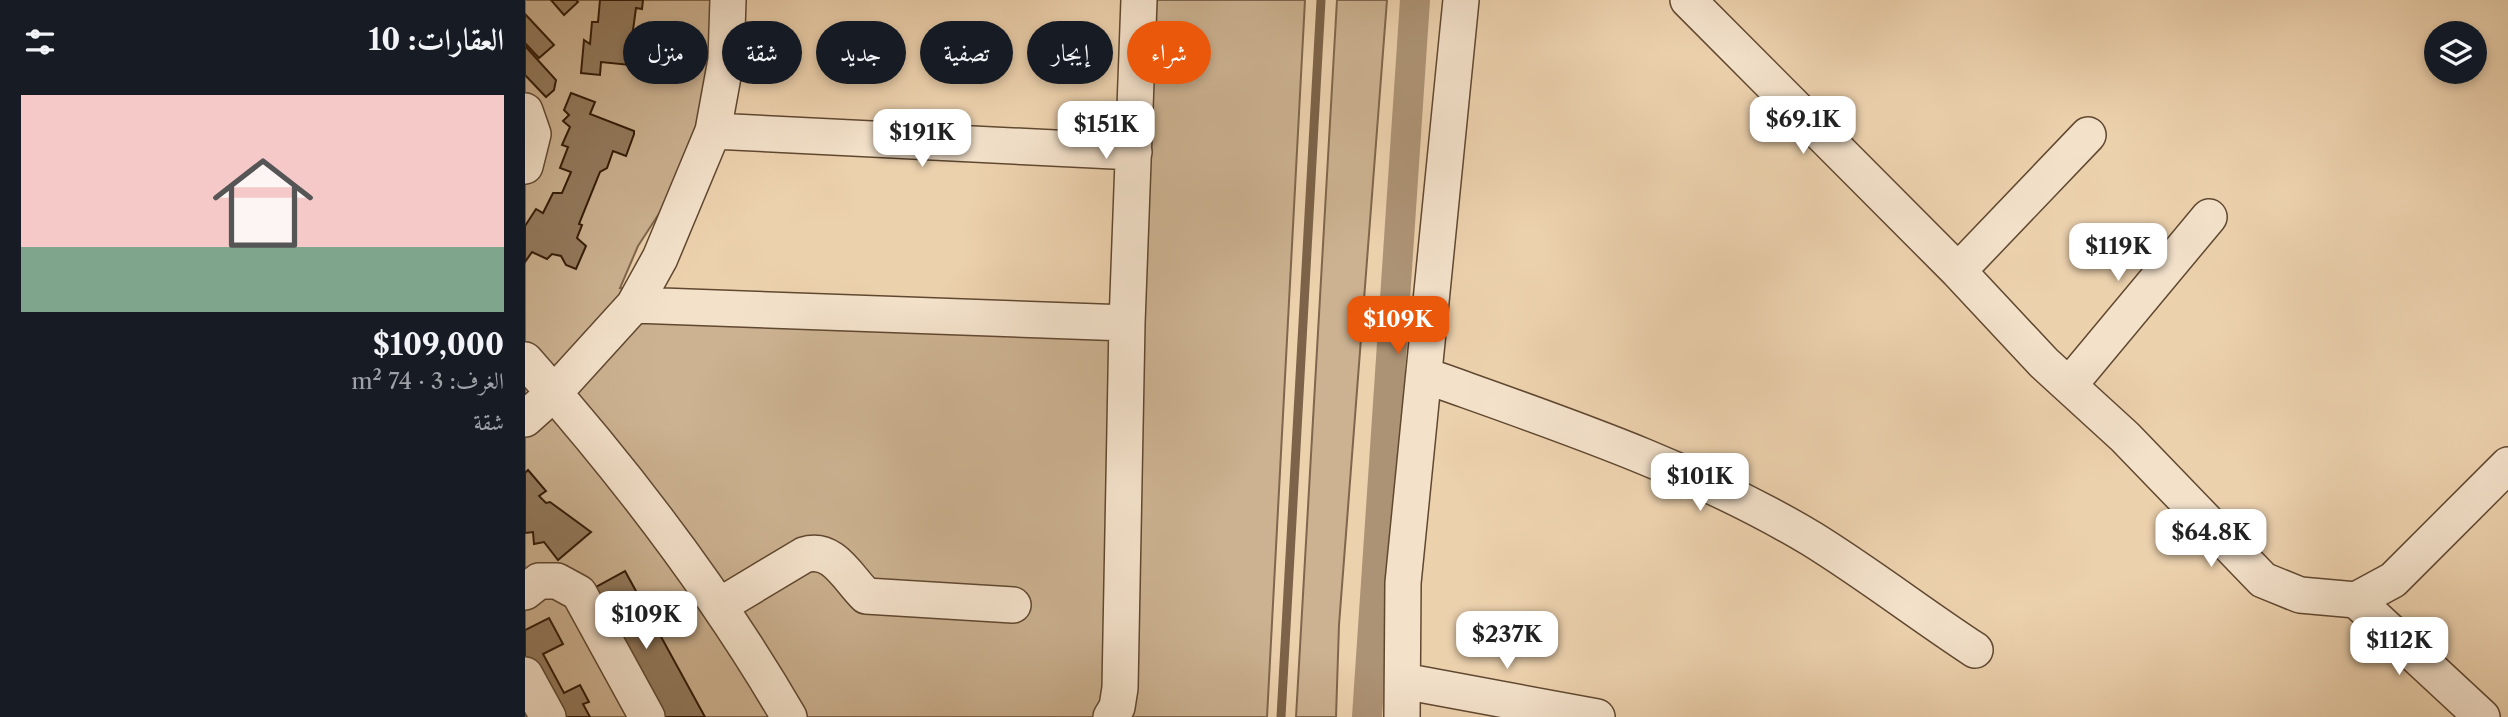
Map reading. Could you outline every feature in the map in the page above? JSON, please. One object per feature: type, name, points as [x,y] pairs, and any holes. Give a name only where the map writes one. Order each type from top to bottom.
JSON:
[{"type":"street","points":[[525,419],[554,393],[634,305],[660,258],[713,131],[726,60],[728,0]]},
{"type":"street","points":[[1111,717],[1117,707],[1120,688],[1127,323],[1139,0]]},
{"type":"street","points":[[1402,717],[1403,583],[1461,0]]},
{"type":"street","points":[[1688,0],[1958,271],[2044,363],[2070,384],[2263,580],[2301,595],[2356,600],[2393,580],[2508,465]]},
{"type":"street","points":[[525,111],[533,134],[525,166]]},
{"type":"street","points":[[713,131],[1134,152]]},
{"type":"street","points":[[1958,271],[2088,135]]},
{"type":"street","points":[[2070,384],[2209,217]]},
{"type":"street","points":[[634,305],[1127,323]]},
{"type":"street","points":[[525,359],[632,484],[719,606],[789,717]]},
{"type":"street","points":[[1424,375],[1571,428],[1728,494],[1812,539],[1975,650]]},
{"type":"street","points":[[719,606],[817,551],[830,555],[866,596],[1013,605]]},
{"type":"street","points":[[525,592],[539,581],[557,581],[579,593],[647,717]]},
{"type":"street","points":[[2356,600],[2482,717]]},
{"type":"street","points":[[525,675],[548,717]]},
{"type":"street","points":[[1403,681],[1597,717]]},
{"type":"shaded area","points":[[525,0],[734,0],[731,21],[722,21],[722,77],[714,129],[638,246],[620,288],[1126,307],[1130,84],[1211,84],[1211,21],[1131,21],[1131,0],[1305,0],[1267,717],[525,717]]},
{"type":"shaded area","points":[[1337,0],[1387,0],[1339,625],[1336,717],[1296,717]]},
{"type":"building","points":[[551,0],[576,0],[578,2],[564,15]]},
{"type":"building","points":[[600,0],[643,0],[642,9],[636,8],[634,21],[623,21],[623,64],[601,62],[600,75],[581,73],[584,40],[590,44],[592,22],[598,22]]},
{"type":"building","points":[[525,14],[554,45],[539,58],[525,43]]},
{"type":"building","points":[[525,46],[556,80],[554,90],[546,97],[525,75]]},
{"type":"building","points":[[571,93],[595,102],[590,114],[634,131],[626,156],[613,151],[607,168],[600,172],[579,224],[582,225],[577,238],[586,246],[576,269],[566,265],[561,256],[552,254],[547,259],[532,252],[525,262],[525,226],[536,209],[543,213],[553,193],[562,193],[571,172],[560,168],[568,147],[562,145],[570,127],[563,121],[569,115],[564,110]]},
{"type":"building","points":[[528,470],[546,491],[539,496],[546,503],[550,502],[591,532],[558,560],[544,542],[534,544],[533,532],[525,533],[525,473]]},
{"type":"building","points":[[625,571],[705,717],[657,717],[613,641],[620,630],[592,589]]},
{"type":"building","points":[[549,618],[563,644],[543,654],[564,693],[580,685],[589,702],[583,704],[590,717],[555,717],[525,663],[525,630]]},
{"type":"waterway","points":[[1281,717],[1321,0]]},
{"type":"waterway","points":[[1367,717],[1415,0]]}]
